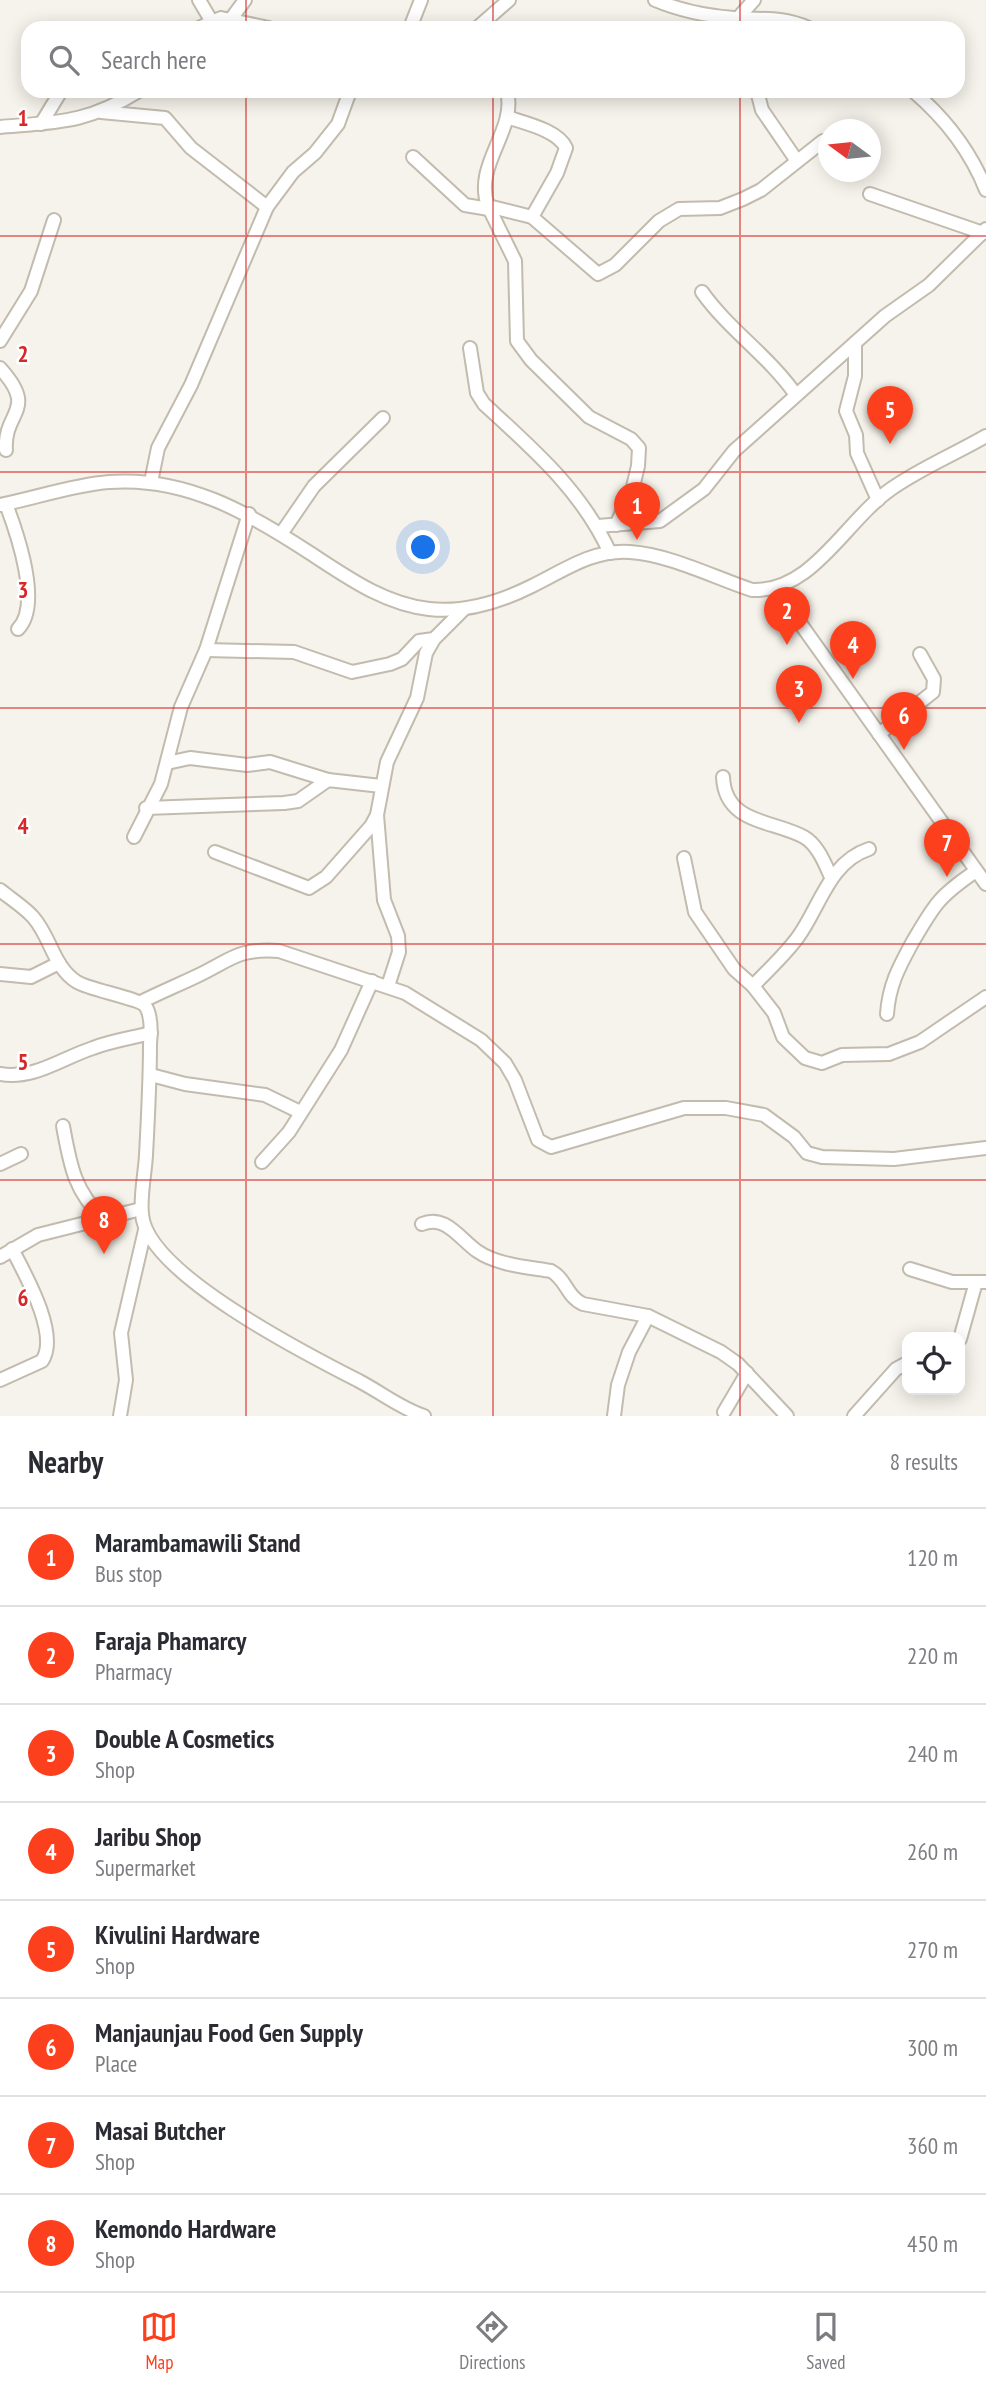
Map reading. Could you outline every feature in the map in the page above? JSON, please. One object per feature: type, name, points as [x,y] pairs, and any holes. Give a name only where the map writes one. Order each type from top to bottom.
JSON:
[{"type":"street","points":[[199,0],[211,21]]},
{"type":"street","points":[[231,19],[245,0]]},
{"type":"street","points":[[413,21],[421,0]]},
{"type":"street","points":[[485,21],[509,0]]},
{"type":"street","points":[[655,0],[731,21]]},
{"type":"street","points":[[741,21],[752,1]]},
{"type":"street","points":[[753,21],[778,17],[789,21]]},
{"type":"street","points":[[214,21],[221,18],[239,21]]},
{"type":"street","points":[[41,124],[57,98]]},
{"type":"street","points":[[0,127],[71,121],[102,112],[127,98]]},
{"type":"street","points":[[150,482],[158,448],[191,385],[267,207],[293,172],[315,153],[338,124],[347,98]]},
{"type":"street","points":[[507,98],[507,117],[488,164],[486,179],[489,207],[515,261],[517,341],[531,360],[589,417],[631,439],[639,448],[632,491],[616,525]]},
{"type":"street","points":[[759,98],[762,110],[797,161]]},
{"type":"street","points":[[922,98],[967,149],[986,190]]},
{"type":"street","points":[[102,112],[165,118],[191,148],[267,207]]},
{"type":"street","points":[[507,117],[549,134],[564,143],[566,148],[557,173],[532,217]]},
{"type":"street","points":[[413,157],[466,205],[489,207],[532,217],[598,274],[615,265],[659,221],[678,209],[720,208],[743,199],[761,190],[818,145]]},
{"type":"street","points":[[598,526],[647,524],[669,515],[704,489],[734,451],[886,316],[929,285],[984,231],[870,194]]},
{"type":"street","points":[[0,341],[31,291],[54,220]]},
{"type":"street","points":[[702,292],[717,313],[779,370],[796,395]]},
{"type":"street","points":[[855,343],[855,376],[846,411],[856,435],[857,453],[878,500]]},
{"type":"street","points":[[470,348],[477,393],[484,404],[567,484],[598,526],[610,553]]},
{"type":"street","points":[[0,368],[20,398],[18,411],[4,435],[6,450]]},
{"type":"street","points":[[281,534],[314,486],[383,418]]},
{"type":"street","points":[[18,629],[30,607],[15,528],[3,504],[79,486],[109,482],[150,482],[219,500],[249,514],[361,586],[399,603],[430,609],[464,610],[505,598],[570,565],[610,553],[630,552],[666,559],[752,590],[785,586],[808,572],[828,548],[878,500],[913,475],[986,436]]},
{"type":"street","points":[[134,838],[146,808],[160,784],[181,707],[206,650],[249,514]]},
{"type":"street","points":[[775,588],[986,884]]},
{"type":"street","points":[[388,986],[398,944],[395,922],[384,900],[377,815],[381,786],[387,762],[417,698],[426,653],[433,639],[464,610]]},
{"type":"street","points":[[206,650],[294,652],[352,672],[402,659],[419,641],[433,639]]},
{"type":"street","points":[[879,734],[933,692],[934,679],[920,654]]},
{"type":"street","points":[[167,763],[190,758],[247,765],[270,762],[328,780],[381,786]]},
{"type":"street","points":[[723,776],[729,797],[740,812],[803,837],[814,845],[831,877]]},
{"type":"street","points":[[146,808],[298,801],[328,780]]},
{"type":"street","points":[[215,852],[309,888],[326,877],[365,834],[377,815]]},
{"type":"street","points":[[753,986],[797,938],[831,877],[853,857],[869,849]]},
{"type":"street","points":[[684,858],[695,912],[734,969],[753,986],[774,1013],[783,1037],[798,1054],[822,1063],[842,1055],[889,1054],[920,1042],[986,997]]},
{"type":"street","points":[[887,1014],[892,981],[927,914],[940,899],[976,871]]},
{"type":"street","points":[[0,890],[32,916],[58,963],[76,982],[105,994],[141,1002],[146,1007],[151,1033],[151,1075],[141,1209],[145,1230],[121,1333],[126,1380],[120,1416]]},
{"type":"street","points":[[141,1002],[205,972],[228,957],[261,950],[289,953],[388,986],[433,1008],[494,1051],[515,1080],[538,1140],[551,1147],[684,1108],[726,1108],[764,1115],[794,1137],[807,1153],[822,1157],[894,1159],[986,1148]]},
{"type":"street","points":[[0,974],[31,977],[58,963]]},
{"type":"street","points":[[262,1162],[289,1132],[341,1050],[372,981]]},
{"type":"street","points":[[0,1074],[28,1074],[93,1048],[151,1033]]},
{"type":"street","points":[[151,1075],[185,1084],[265,1095],[300,1112]]},
{"type":"street","points":[[63,1126],[76,1185],[81,1195],[103,1218]]},
{"type":"street","points":[[0,1164],[21,1154]]},
{"type":"street","points":[[0,1257],[38,1235],[141,1209]]},
{"type":"street","points":[[422,1224],[440,1221],[480,1253],[502,1262],[551,1270],[558,1275],[574,1300],[583,1304],[648,1316],[722,1352],[747,1373],[787,1416]]},
{"type":"street","points":[[145,1230],[164,1256],[210,1293],[308,1356],[362,1382],[404,1413],[424,1416]]},
{"type":"street","points":[[0,1380],[42,1361],[46,1346],[39,1303],[12,1249]]},
{"type":"street","points":[[910,1269],[952,1282],[981,1282],[963,1332]]},
{"type":"street","points":[[614,1416],[618,1385],[629,1352],[648,1316]]},
{"type":"street","points":[[854,1416],[902,1366]]},
{"type":"street","points":[[724,1412],[747,1373]]},
{"type":"place","name":"Kivulini Hardware","points":[[890,444]]},
{"type":"place","name":"Marambamawili Stand","points":[[637,540]]},
{"type":"place","name":"Faraja Phamarcy","points":[[787,645]]},
{"type":"place","name":"Jaribu Shop","points":[[853,679]]},
{"type":"place","name":"Double A Cosmetics","points":[[799,723]]},
{"type":"place","name":"Manjaunjau Food Gen Supply","points":[[904,750]]},
{"type":"place","name":"Masai Butcher","points":[[947,877]]},
{"type":"place","name":"Kemondo Hardware","points":[[104,1254]]}]
